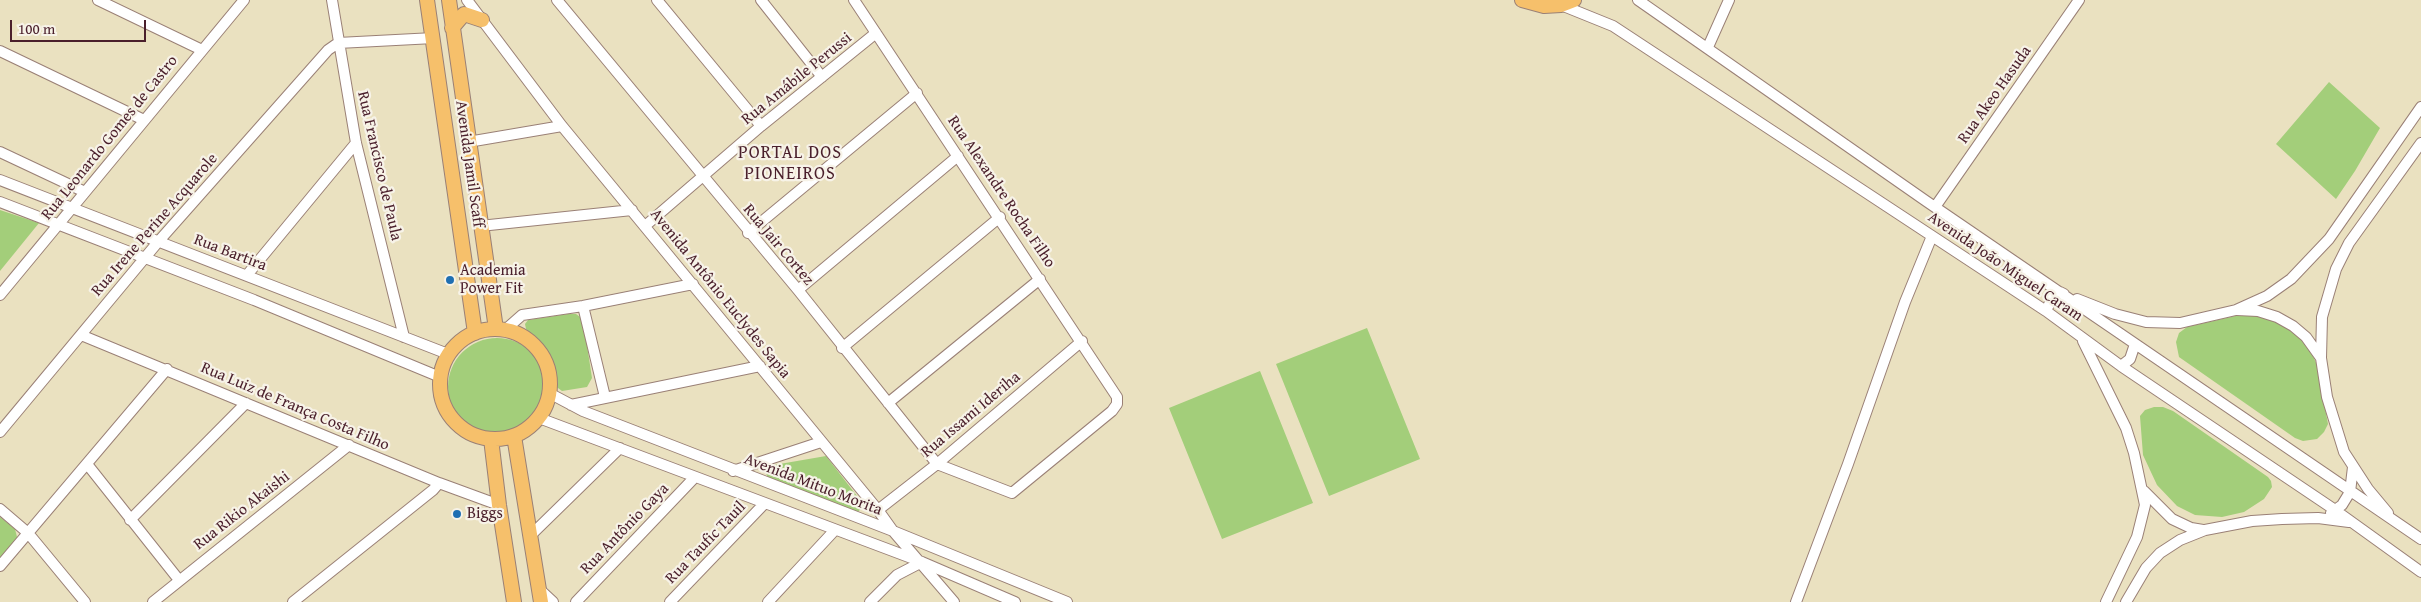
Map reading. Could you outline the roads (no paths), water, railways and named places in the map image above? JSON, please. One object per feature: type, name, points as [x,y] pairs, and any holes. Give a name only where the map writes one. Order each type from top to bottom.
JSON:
[{"type":"main road","name":"Avenida Jamil Scaff","points":[[427,0],[434,38],[475,333]]},
{"type":"main road","name":"Avenida Jamil Scaff","points":[[449,0],[480,226],[500,330]]},
{"type":"main road","points":[[1522,0],[1544,6],[1568,3]]},
{"type":"main road","points":[[452,28],[464,14],[482,20]]},
{"type":"main road","points":[[500,330],[530,342],[542,356],[549,374],[549,392],[545,406],[538,418],[528,428],[514,436],[491,439],[474,435],[458,426],[447,412],[440,395],[440,377],[448,354],[460,342],[475,333],[500,330]]},
{"type":"main road","points":[[514,436],[540,595]]},
{"type":"main road","points":[[491,439],[514,602]]},
{"type":"street","points":[[98,0],[202,50]]},
{"type":"street","name":"Rua Leonardo Gomes de Castro","points":[[0,296],[244,0]]},
{"type":"street","name":"Rua Francisco de Paula","points":[[332,0],[356,143],[404,337]]},
{"type":"street","name":"Avenida Antônio Euclydes Sapia","points":[[467,0],[562,126],[878,510],[893,531],[922,562],[954,602]]},
{"type":"street","name":"Rua Jair Cortez","points":[[557,0],[702,178],[798,290],[842,348],[937,464]]},
{"type":"street","points":[[657,0],[761,126]]},
{"type":"street","points":[[761,0],[822,77]]},
{"type":"street","name":"Rua Alexandre Rocha Filho","points":[[854,0],[1116,394],[1117,404],[1112,411],[1012,493],[937,464]]},
{"type":"street","name":"Avenida João Miguel Caram","points":[[1638,0],[1935,207],[2421,539]]},
{"type":"street","points":[[1708,48],[1729,0]]},
{"type":"street","name":"Rua Akeo Hasuda","points":[[1935,207],[2078,0]]},
{"type":"street","name":"Avenida João Miguel Caram","points":[[1568,3],[1613,26],[2046,311],[2121,366],[2335,510],[2421,572]]},
{"type":"street","name":"Rua Amábile Perussi","points":[[645,226],[761,126],[876,33]]},
{"type":"street","points":[[338,43],[434,38]]},
{"type":"street","name":"Rua Irene Perine Acquarole","points":[[0,432],[144,258],[315,62],[338,43]]},
{"type":"street","points":[[0,50],[144,120]]},
{"type":"street","points":[[748,233],[917,93]]},
{"type":"street","points":[[2046,311],[2053,296],[2060,292],[2115,314],[2146,322],[2180,323],[2236,310],[2271,293],[2291,279],[2313,257],[2342,221],[2421,106]]},
{"type":"street","points":[[468,142],[562,126]]},
{"type":"street","points":[[247,275],[356,143]]},
{"type":"street","points":[[2399,524],[2368,489],[2344,452],[2332,417],[2321,358],[2322,317],[2336,269],[2361,225],[2421,143]]},
{"type":"street","points":[[0,152],[86,192]]},
{"type":"street","points":[[798,290],[958,156]]},
{"type":"street","name":"Rua Bartira","points":[[0,180],[448,354]]},
{"type":"street","points":[[0,202],[440,377]]},
{"type":"street","points":[[480,226],[632,210]]},
{"type":"street","points":[[842,348],[1000,218]]},
{"type":"street","points":[[1796,602],[1905,302],[1932,236]]},
{"type":"street","points":[[888,403],[1040,279]]},
{"type":"street","points":[[500,330],[522,315],[583,306],[692,284]]},
{"type":"street","points":[[583,306],[605,397]]},
{"type":"street","points":[[2236,310],[2258,311],[2281,319],[2306,337],[2321,358]]},
{"type":"street","name":"Rua Luiz de França Costa Filho","points":[[81,335],[349,444],[439,483],[499,505]]},
{"type":"street","points":[[2081,338],[2126,428],[2143,490],[2145,506],[2143,519],[2106,602]]},
{"type":"street","name":"Rua Issami Ideriha","points":[[878,510],[937,464],[1082,341]]},
{"type":"street","points":[[2121,366],[2130,359],[2135,344]]},
{"type":"street","points":[[571,405],[760,366]]},
{"type":"street","points":[[0,566],[167,369]]},
{"type":"street","name":"Avenida Mituo Morita","points":[[549,392],[571,405],[733,471],[893,531],[1067,602]]},
{"type":"street","points":[[130,520],[246,403]]},
{"type":"street","points":[[538,418],[834,531],[922,562],[1015,602]]},
{"type":"street","points":[[733,471],[821,442]]},
{"type":"street","name":"Rua Rikio Akaishi","points":[[153,602],[349,444]]},
{"type":"street","points":[[531,535],[620,448]]},
{"type":"street","points":[[87,464],[179,580]]},
{"type":"street","points":[[2318,518],[2342,505],[2350,492],[2353,467]]},
{"type":"street","name":"Rua Antônio Gaya","points":[[576,602],[695,477]]},
{"type":"street","points":[[293,602],[433,490],[439,483]]},
{"type":"street","points":[[2143,490],[2172,519],[2191,528],[2205,530]]},
{"type":"street","name":"Rua Taufic Tauil","points":[[670,602],[764,504]]},
{"type":"street","points":[[0,509],[28,533],[86,602]]},
{"type":"street","points":[[2126,602],[2146,568],[2160,553],[2180,540],[2205,530],[2252,521],[2318,518],[2351,522]]},
{"type":"street","points":[[768,602],[834,531]]},
{"type":"street","points":[[870,602],[897,575],[922,562]]},
{"type":"street","points":[[540,595],[552,602]]},
{"type":"place","name":"Academia Power Fit","points":[[450,280]]},
{"type":"place","name":"Biggs","points":[[457,514]]},
{"type":"district","name":"PORTAL DOS PIONEIROS","points":[[790,163]]}]
